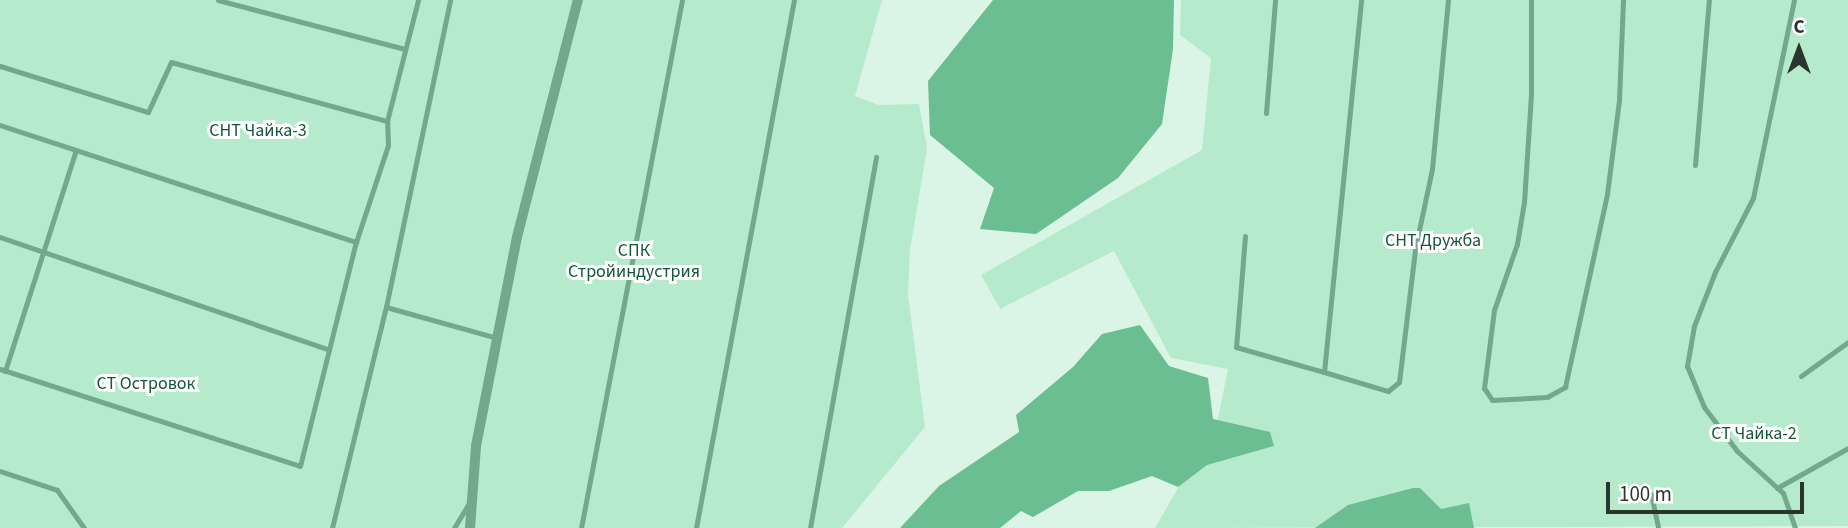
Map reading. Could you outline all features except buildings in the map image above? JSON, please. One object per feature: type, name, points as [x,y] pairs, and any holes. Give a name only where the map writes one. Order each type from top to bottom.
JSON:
[{"type":"street","points":[[470,528],[476,446],[517,236],[578,0]]},
{"type":"lane","points":[[218,0],[405,49]]},
{"type":"lane","points":[[76,150],[3,370],[300,466],[356,242],[388,145],[387,121],[418,0]]},
{"type":"lane","points":[[332,528],[386,307],[450,0]]},
{"type":"lane","points":[[581,528],[682,0]]},
{"type":"lane","points":[[696,528],[794,0]]},
{"type":"lane","points":[[1266,113],[1275,0]]},
{"type":"lane","points":[[1324,372],[1361,0]]},
{"type":"lane","points":[[1245,236],[1236,347],[1388,391],[1399,382],[1415,250],[1432,169],[1448,0]]},
{"type":"lane","points":[[1531,0],[1531,94],[1524,202],[1517,244],[1494,310],[1483,388],[1492,400],[1547,397],[1565,387],[1607,194],[1619,100],[1623,0]]},
{"type":"lane","points":[[1695,165],[1709,0]]},
{"type":"lane","points":[[1794,0],[1753,198],[1714,272],[1694,326],[1687,366],[1712,418],[1737,451],[1777,488],[1795,528]]},
{"type":"lane","points":[[0,66],[148,112],[170,62],[387,121]]},
{"type":"lane","points":[[0,125],[356,242]]},
{"type":"lane","points":[[810,528],[876,157]]},
{"type":"lane","points":[[0,237],[328,349]]},
{"type":"lane","points":[[386,307],[497,338]]},
{"type":"lane","points":[[1801,376],[1848,342]]},
{"type":"lane","points":[[1777,488],[1848,448]]},
{"type":"lane","points":[[0,471],[57,490],[84,528]]},
{"type":"lane","points":[[1651,494],[1658,528]]},
{"type":"lane","points":[[454,528],[472,498]]},
{"type":"green space","points":[[0,0],[882,0],[855,96],[879,105],[919,104],[927,148],[910,250],[908,294],[925,427],[842,528],[0,528]]},
{"type":"green space","name":"СНТ Дружба","points":[[1181,0],[1848,0],[1848,526],[1155,528],[1218,418],[1228,369],[1171,358],[1114,251],[1000,309],[981,275],[1202,150],[1211,58],[1180,35]]},
{"type":"shaded area","points":[[993,0],[1174,0],[1173,49],[1162,124],[1118,178],[1036,234],[980,229],[994,188],[930,135],[928,81]]},
{"type":"shaded area","points":[[1140,325],[1169,366],[1208,378],[1213,419],[1270,432],[1274,446],[1207,465],[1178,487],[1152,476],[1109,491],[1078,491],[1033,517],[1021,511],[1000,528],[900,528],[939,486],[1019,432],[1016,415],[1073,367],[1102,334]]},
{"type":"shaded area","points":[[1420,488],[1441,509],[1469,503],[1474,528],[1315,528],[1348,505]]},
{"type":"park label","name":"СНТ Чайка-3","points":[[258,131]]},
{"type":"park label","name":"СПК Стройиндустрия","points":[[634,262]]},
{"type":"park label","name":"СТ Островок","points":[[146,384]]},
{"type":"park label","name":"СТ Чайка-2","points":[[1754,434]]}]
